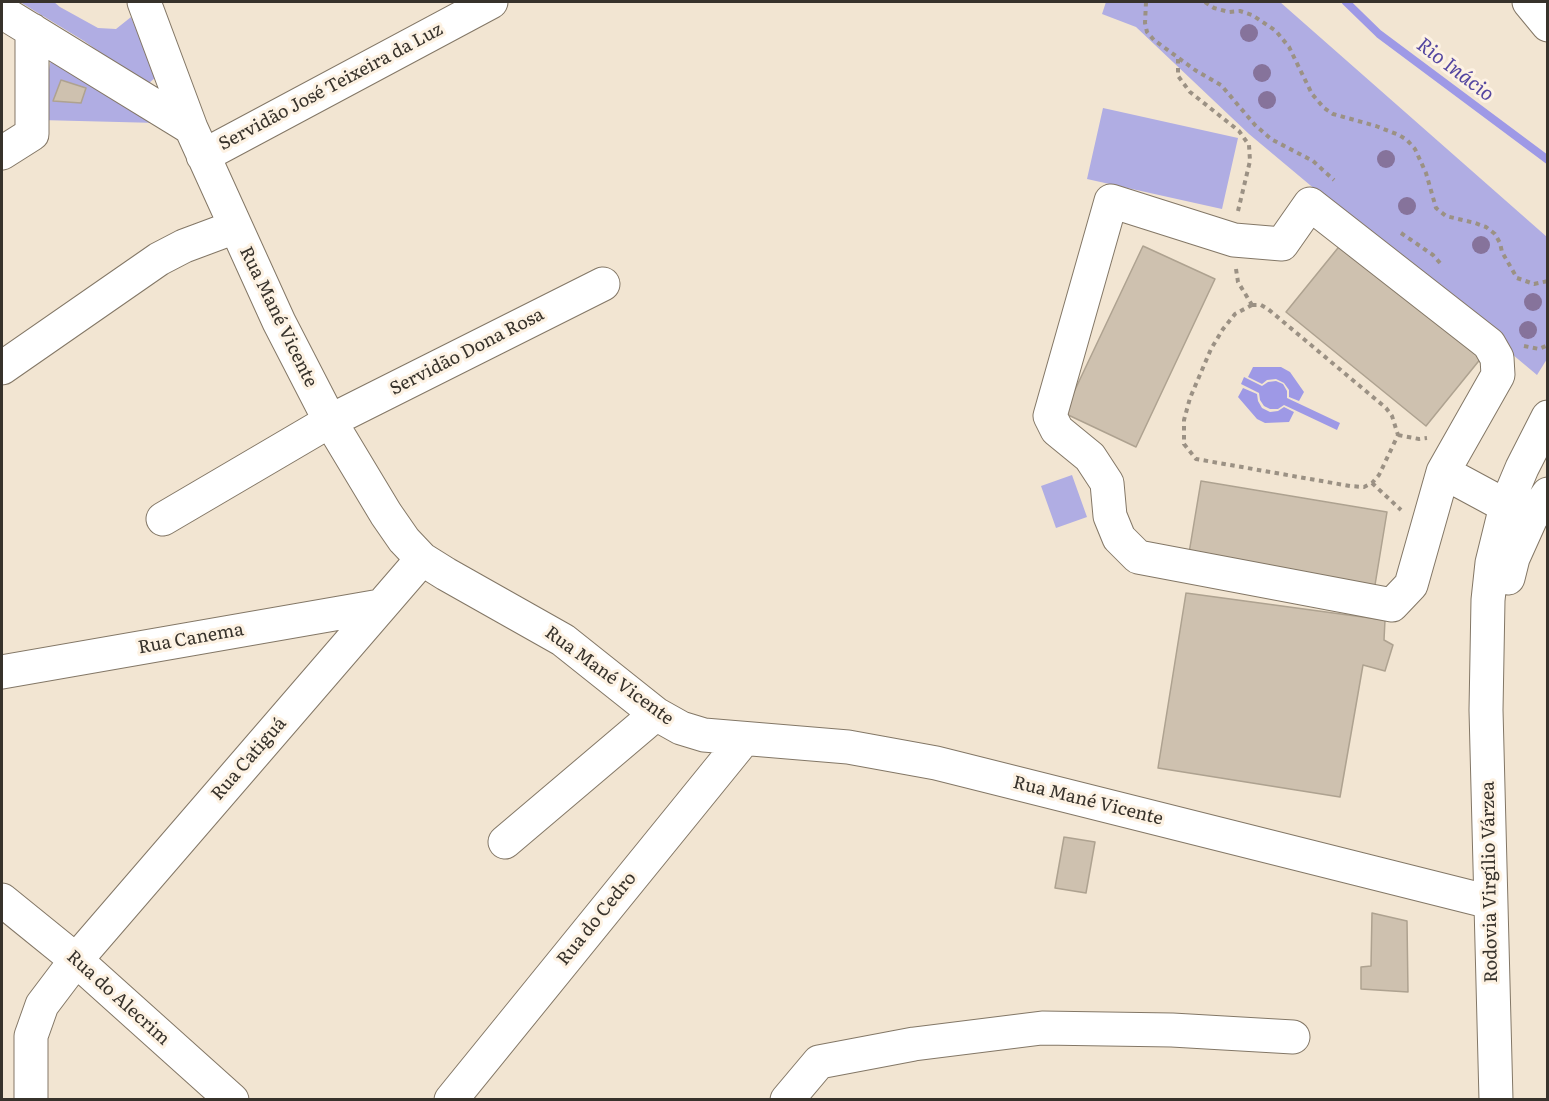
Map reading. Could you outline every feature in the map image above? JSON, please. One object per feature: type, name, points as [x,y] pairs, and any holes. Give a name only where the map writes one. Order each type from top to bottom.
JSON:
[{"type":"street","name":"Rua Mané Vicente","points":[[144,2],[197,142],[279,322],[330,421],[386,514],[404,540],[422,559],[563,640],[656,714],[681,728],[704,735],[848,747],[936,763],[1490,902]]},
{"type":"street","name":"Servidão José Teixeira da Luz","points":[[197,142],[491,2]]},
{"type":"street","points":[[1529,2],[1548,25]]},
{"type":"street","points":[[2,12],[197,142]]},
{"type":"street","points":[[2,153],[32,134],[32,30]]},
{"type":"street","points":[[1111,201],[1234,240],[1282,244],[1310,204],[1489,344],[1497,358],[1498,375],[1443,472],[1411,585],[1392,605],[1138,557],[1119,538],[1110,516],[1107,483],[1090,457],[1057,430],[1050,416],[1111,201]]},
{"type":"street","points":[[2,368],[159,259],[183,246],[235,227]]},
{"type":"street","name":"Servidão Dona Rosa","points":[[163,519],[330,421],[603,284]]},
{"type":"street","name":"Rodovia Virgílio Várzea","points":[[1496,1100],[1486,710],[1488,600],[1492,563],[1506,506],[1548,417]]},
{"type":"street","points":[[1443,472],[1506,506]]},
{"type":"street","name":"Rodovia Virgílio Várzea","points":[[1487,664],[1513,558],[1531,518],[1548,494]]},
{"type":"street","name":"Rua Catiguá","points":[[31,1100],[32,1036],[42,1005],[76,960],[422,559]]},
{"type":"street","name":"Rua Canema","points":[[2,672],[380,606]]},
{"type":"street","points":[[505,842],[656,714]]},
{"type":"street","name":"Rua do Cedro","points":[[451,1100],[744,739]]},
{"type":"street","name":"Rua do Alecrim","points":[[2,900],[76,960],[232,1100]]},
{"type":"street","points":[[787,1100],[819,1062],[914,1044],[1042,1028],[1172,1030],[1293,1037]]},
{"type":"path","points":[[1205,2],[1214,8],[1229,12],[1240,10],[1276,31],[1285,40],[1312,94],[1324,108],[1333,114],[1376,126],[1407,140],[1415,149],[1426,173],[1436,208],[1446,216],[1475,223],[1495,234],[1517,278],[1534,284],[1548,280]]},
{"type":"path","points":[[1178,58],[1178,76],[1190,92],[1239,131],[1250,145],[1250,161],[1234,240],[1238,282],[1252,305]]},
{"type":"path","points":[[1252,305],[1260,305],[1268,309],[1386,408],[1392,416],[1398,435],[1379,475],[1372,483],[1364,487],[1196,459],[1184,444],[1184,420],[1190,398],[1211,349],[1223,329],[1235,314],[1252,305]]},
{"type":"path","points":[[1398,435],[1419,439],[1434,434]]},
{"type":"path","points":[[1372,483],[1398,506],[1405,518]]},
{"type":"shaded area","points":[[20,2],[54,2],[98,28],[116,29],[131,17],[156,77],[149,83],[138,79],[84,41]]},
{"type":"shaded area","points":[[1106,2],[1280,2],[1547,237],[1547,359],[1537,375],[1249,134],[1136,27],[1102,14]]},
{"type":"shaded area","points":[[52,53],[158,123],[40,120]]},
{"type":"shaded area","points":[[1103,108],[1238,138],[1222,209],[1087,179]]},
{"type":"shaded area","points":[[1253,367],[1281,367],[1290,372],[1304,392],[1299,401],[1289,397],[1289,390],[1284,383],[1276,379],[1267,380],[1262,384],[1248,377]]},
{"type":"shaded area","points":[[1244,377],[1262,386],[1276,381],[1283,384],[1287,391],[1287,398],[1340,423],[1337,430],[1284,405],[1278,409],[1264,406],[1259,393],[1241,384]]},
{"type":"shaded area","points":[[1243,388],[1257,394],[1262,408],[1270,412],[1284,407],[1294,412],[1289,422],[1265,423],[1257,419],[1238,397]]},
{"type":"shaded area","points":[[1072,475],[1087,517],[1056,528],[1041,486]]},
{"type":"building","points":[[61,80],[86,88],[81,103],[53,101]]},
{"type":"building","points":[[1342,243],[1482,357],[1426,426],[1286,312]]},
{"type":"building","points":[[1143,246],[1215,279],[1136,447],[1064,413]]},
{"type":"building","points":[[1201,481],[1387,512],[1374,591],[1188,559]]},
{"type":"building","points":[[1186,593],[1385,620],[1384,640],[1393,645],[1385,671],[1363,665],[1340,797],[1158,768]]},
{"type":"building","points":[[1064,837],[1095,842],[1086,893],[1055,888]]},
{"type":"building","points":[[1372,913],[1407,921],[1408,992],[1361,989],[1361,967],[1371,966]]},
{"type":"waterway","name":"Rio Inácio","points":[[1346,2],[1379,34],[1548,160]]}]
